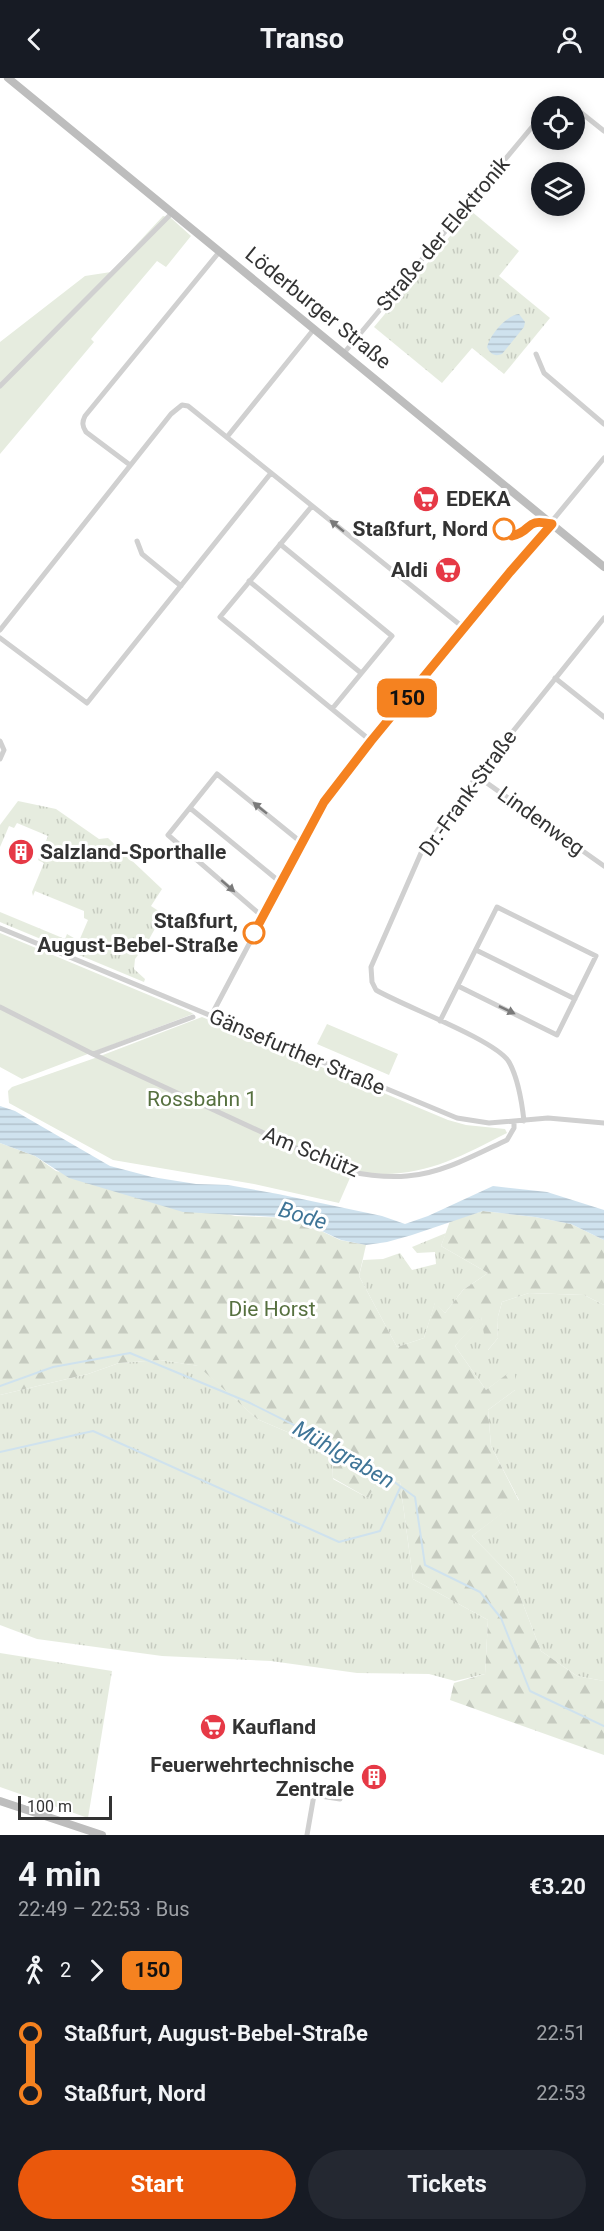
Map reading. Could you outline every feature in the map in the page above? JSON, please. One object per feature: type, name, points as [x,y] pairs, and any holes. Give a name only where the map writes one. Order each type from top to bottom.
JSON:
[{"type":"street","name":"Löderburger Straße","points":[[8,78],[604,567]]},
{"type":"street","points":[[585,116],[604,131]]},
{"type":"street","name":"Straße der Elektronik","points":[[344,353],[531,128]]},
{"type":"street","points":[[0,386],[172,213]]},
{"type":"street","points":[[130,465],[86,432],[83,427],[85,416],[220,251]]},
{"type":"street","points":[[227,437],[314,329]]},
{"type":"street","points":[[536,354],[544,373],[604,424]]},
{"type":"street","points":[[0,630],[171,414],[182,405],[188,406],[464,628]]},
{"type":"street","points":[[211,1016],[324,802],[371,741],[552,524],[604,458]]},
{"type":"street","points":[[0,638],[87,703],[270,473]]},
{"type":"street","points":[[312,506],[220,617],[371,741]]},
{"type":"street","points":[[136,541],[142,554],[181,586]]},
{"type":"street","points":[[280,544],[392,636],[332,709]]},
{"type":"street","points":[[249,581],[361,673]]},
{"type":"street","name":"Dr.-Frank-Straße","points":[[524,1121],[513,1071],[508,1060],[498,1050],[376,990],[372,982],[371,967],[421,853],[477,776],[604,618]]},
{"type":"street","points":[[555,678],[604,717]]},
{"type":"street","points":[[0,741],[4,750],[0,759]]},
{"type":"street","points":[[263,916],[168,835],[217,774],[302,843]]},
{"type":"street","name":"Lindenweg","points":[[477,776],[604,866]]},
{"type":"street","points":[[190,808],[280,882]]},
{"type":"street","points":[[440,1021],[497,907],[596,956],[557,1035],[458,986]]},
{"type":"street","name":"Gänsefurther Straße","points":[[0,928],[457,1118],[479,1122],[514,1122],[548,1118],[604,1123]]},
{"type":"street","points":[[476,950],[575,999]]},
{"type":"street","name":"Am Schütz","points":[[0,1008],[93,1054],[346,1171],[375,1176],[408,1176],[435,1170],[507,1140],[514,1128],[514,1122]]},
{"type":"street","points":[[93,1054],[193,1017]]},
{"type":"street","points":[[307,1835],[314,1795],[340,1799]]},
{"type":"street","points":[[0,1801],[102,1835]]},
{"type":"green space","points":[[471,211],[519,251],[499,276],[550,318],[504,374],[472,348],[442,383],[374,327]]},
{"type":"green space","points":[[163,216],[171,218],[191,236],[166,267],[157,261],[91,339],[94,342],[0,454],[0,342],[85,276],[111,272]]},
{"type":"green space","points":[[18,801],[56,809],[99,839],[108,838],[162,889],[151,906],[163,914],[135,959],[134,969],[145,979],[144,982],[0,922],[0,912],[65,939],[67,934],[79,941],[88,920],[84,918],[84,911],[35,891],[33,896],[32,892],[44,863],[38,860],[48,836],[17,823],[14,828],[9,826],[0,847],[0,825]]},
{"type":"green space","points":[[0,933],[193,1014],[22,1079],[0,1067]]},
{"type":"green space","name":"Rossbahn 1","points":[[202,1017],[448,1120],[466,1125],[505,1129],[507,1133],[451,1160],[415,1171],[375,1174],[353,1171],[339,1203],[254,1184],[113,1160],[9,1103],[8,1091],[12,1087]]},
{"type":"green space","points":[[327,1024],[398,1054],[389,1075],[317,1044]]},
{"type":"green space","name":"Die Horst","points":[[0,1143],[35,1156],[56,1171],[235,1216],[294,1218],[340,1240],[366,1245],[359,1276],[397,1347],[424,1338],[435,1302],[445,1313],[463,1290],[488,1273],[441,1246],[450,1221],[483,1211],[535,1217],[571,1224],[604,1240],[604,1305],[584,1295],[529,1293],[502,1302],[497,1320],[498,1338],[487,1351],[481,1317],[455,1346],[486,1390],[515,1368],[515,1390],[488,1410],[491,1446],[519,1501],[472,1536],[513,1578],[541,1651],[577,1676],[604,1681],[604,1755],[450,1700],[454,1683],[485,1674],[488,1620],[413,1579],[400,1482],[380,1477],[368,1498],[333,1478],[332,1451],[257,1419],[198,1366],[160,1360],[119,1363],[88,1374],[0,1395]]},
{"type":"green space","points":[[446,1233],[441,1246],[488,1273],[463,1290],[445,1313],[435,1303],[424,1338],[397,1347],[359,1276],[363,1260],[383,1259],[400,1253],[412,1270],[436,1264],[435,1252],[417,1253],[412,1247]]},
{"type":"green space","points":[[529,1293],[584,1295],[604,1305],[604,1681],[577,1676],[541,1651],[513,1578],[472,1536],[519,1500],[491,1446],[488,1410],[515,1390],[515,1369],[486,1390],[455,1346],[481,1316],[488,1350],[498,1338],[497,1320],[502,1302]]},
{"type":"green space","points":[[160,1360],[199,1366],[257,1419],[332,1451],[333,1479],[368,1498],[380,1476],[400,1482],[413,1579],[488,1620],[485,1674],[455,1681],[429,1674],[357,1673],[271,1661],[162,1656],[37,1639],[0,1625],[0,1395],[88,1374],[119,1363]]},
{"type":"green space","points":[[0,1653],[112,1671],[88,1818],[0,1787]]},
{"type":"water","points":[[519,314],[525,322],[524,327],[502,354],[491,353],[487,347],[495,332],[509,318]]},
{"type":"water","name":"Bode","points":[[0,1106],[15,1111],[110,1166],[152,1177],[196,1184],[228,1185],[278,1194],[382,1216],[405,1224],[493,1186],[547,1192],[604,1210],[604,1240],[571,1224],[483,1211],[412,1235],[366,1245],[341,1240],[294,1218],[183,1212],[69,1178],[35,1156],[0,1143]]},
{"type":"waterway","name":"Mühlgraben","points":[[0,1386],[53,1367],[130,1353],[248,1402],[364,1460],[415,1497],[425,1565],[480,1592],[501,1618],[530,1691],[604,1726]]},
{"type":"waterway","points":[[0,1452],[93,1431],[339,1542],[380,1531],[400,1488]]},
{"type":"bus line","name":"150","points":[[254,933],[324,802],[371,741],[552,524],[532,522],[521,533],[512,536],[504,529]]},
{"type":"place","name":"EDEKA","points":[[426,499]]},
{"type":"place","name":"Staßfurt, Nord","points":[[504,529]]},
{"type":"place","name":"Aldi","points":[[448,570]]},
{"type":"place","name":"Salzland-Sporthalle","points":[[21,852]]},
{"type":"place","name":"Staßfurt, August-Bebel-Straße","points":[[254,933]]},
{"type":"place","name":"Kaufland","points":[[213,1727]]},
{"type":"place","name":"Feuerwehrtechnische Zentrale","points":[[374,1777]]}]
